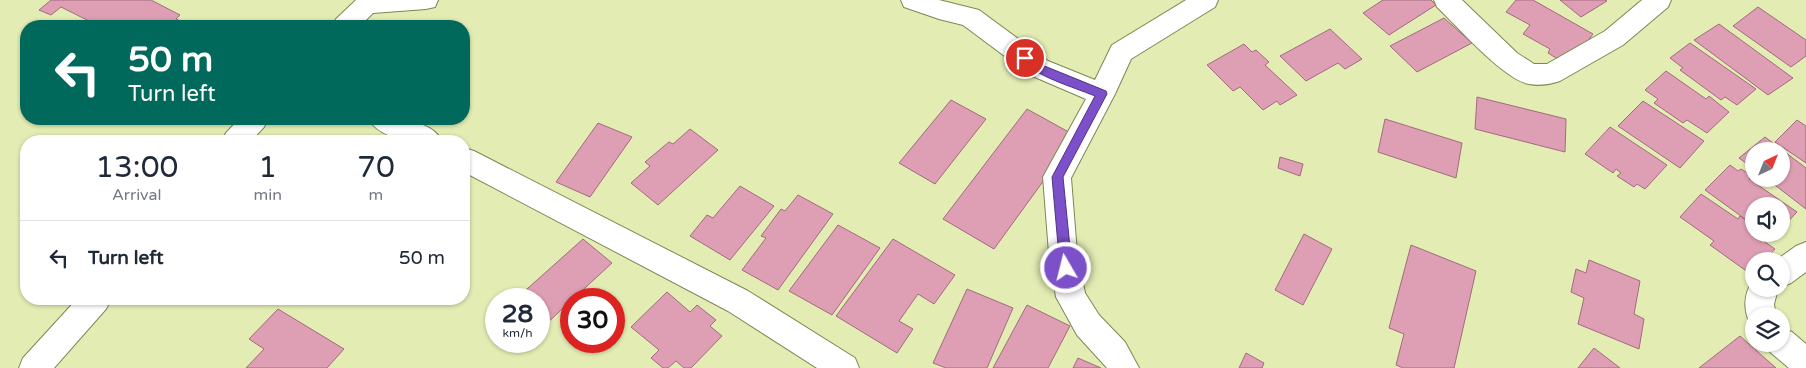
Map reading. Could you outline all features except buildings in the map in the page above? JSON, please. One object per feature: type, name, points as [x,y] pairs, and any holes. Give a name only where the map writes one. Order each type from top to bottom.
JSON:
[{"type":"street","points":[[351,20],[369,2],[426,0]]},
{"type":"street","points":[[913,0],[939,10],[970,17],[1039,68],[1102,94]]},
{"type":"street","points":[[1124,368],[1114,352],[1088,325],[1072,297],[1063,254],[1057,177],[1102,94],[1121,52],[1206,0]]},
{"type":"street","points":[[1446,0],[1508,60],[1529,74],[1551,74],[1614,38],[1659,0]]},
{"type":"street","points":[[240,135],[250,125]]},
{"type":"street","points":[[395,125],[415,135]]},
{"type":"street","points":[[470,162],[738,301],[844,368]]},
{"type":"street","points":[[1790,267],[1806,255]]},
{"type":"street","points":[[34,368],[91,305]]},
{"type":"street","points":[[1790,350],[1806,363]]},
{"type":"route","points":[[1025,58],[1039,68],[1102,94],[1057,177],[1063,254],[1066,268]]}]
